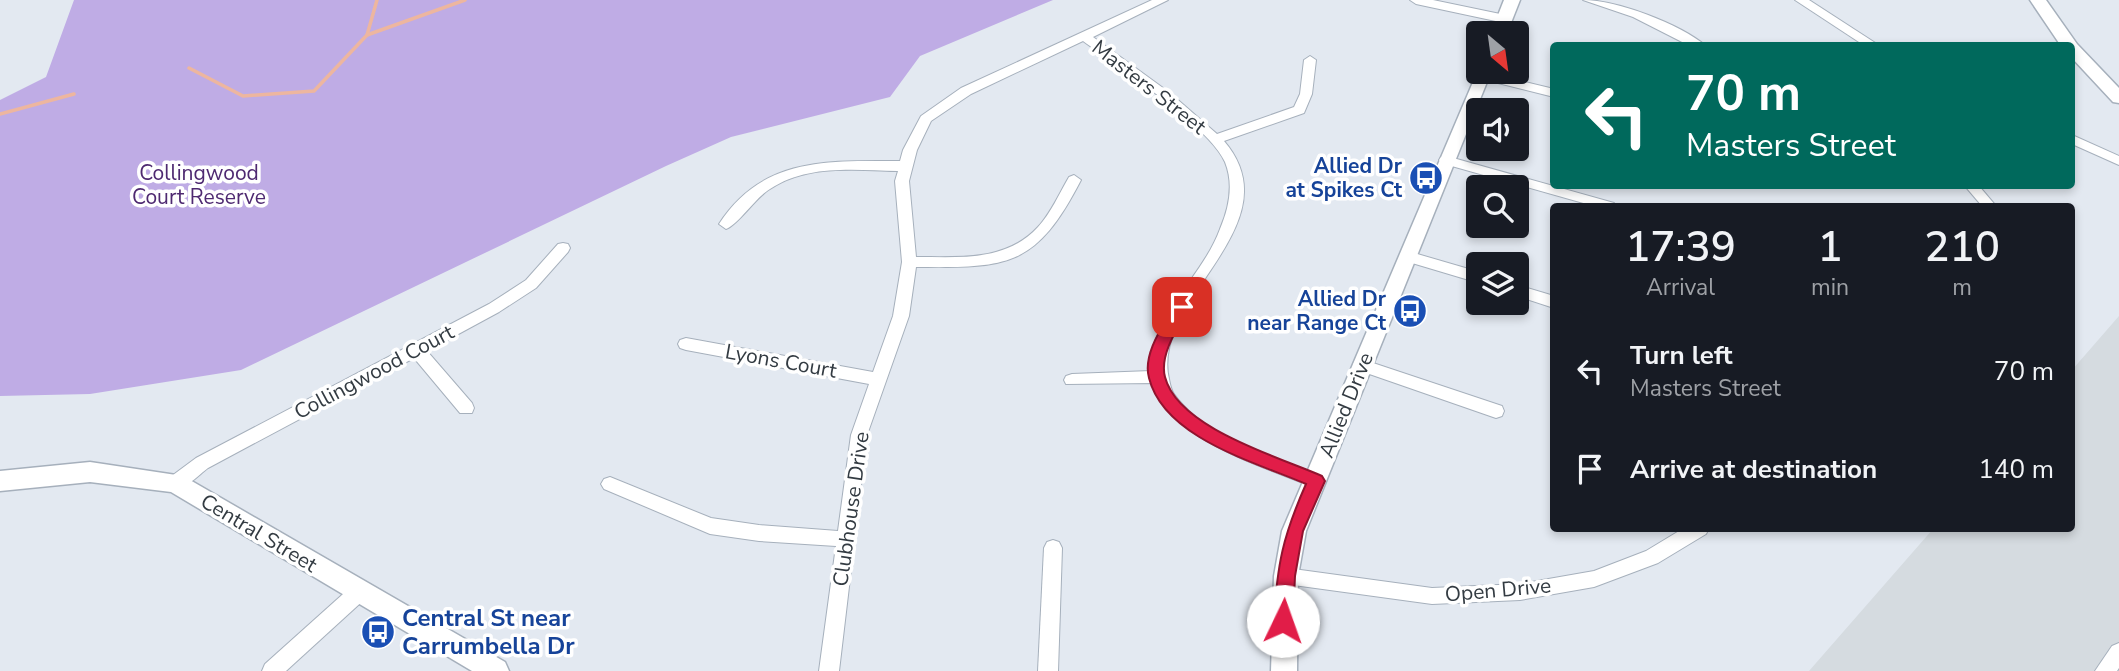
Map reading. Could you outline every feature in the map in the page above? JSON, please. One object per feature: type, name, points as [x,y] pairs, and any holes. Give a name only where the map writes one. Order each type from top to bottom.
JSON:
[{"type":"street","name":"Clubhouse Drive","points":[[829,671],[859,435],[901,316],[909,262],[902,181],[910,150],[926,119],[965,90],[1162,0]]},
{"type":"street","points":[[1416,0],[1485,21]]},
{"type":"street","points":[[1504,21],[1512,0]]},
{"type":"street","points":[[1589,0],[1637,14],[1692,42]]},
{"type":"street","points":[[1801,0],[1868,42]]},
{"type":"street","points":[[2038,0],[2067,42]]},
{"type":"street","name":"Masters Street","points":[[1084,36],[1208,131],[1233,164],[1237,192],[1233,217],[1163,339],[1157,377]]},
{"type":"street","points":[[2075,51],[2119,98]]},
{"type":"street","points":[[1215,140],[1299,110],[1307,94],[1310,60]]},
{"type":"street","name":"Allied Drive","points":[[1283,671],[1286,576],[1294,531],[1477,84]]},
{"type":"street","points":[[1522,84],[1550,92]]},
{"type":"street","points":[[2075,140],[2119,160]]},
{"type":"street","points":[[1446,160],[1598,203]]},
{"type":"street","points":[[726,224],[759,186],[791,171],[906,166]]},
{"type":"street","points":[[909,262],[991,262],[1019,251],[1041,234],[1059,213],[1074,180]]},
{"type":"street","points":[[1975,189],[1986,203]]},
{"type":"street","name":"Collingwood Court","points":[[175,483],[202,463],[417,350],[531,284],[563,247]]},
{"type":"street","points":[[1407,256],[1466,274]]},
{"type":"street","points":[[1529,294],[1550,301]]},
{"type":"street","name":"Lyons Court","points":[[685,344],[877,379]]},
{"type":"street","points":[[417,350],[466,408]]},
{"type":"street","points":[[1361,365],[1496,411]]},
{"type":"street","points":[[1072,380],[1157,377],[1169,401],[1196,427],[1316,481]]},
{"type":"street","name":"Central Street","points":[[0,481],[90,472],[175,483],[222,508],[267,539],[496,671]]},
{"type":"street","points":[[610,484],[710,526],[759,533],[845,539]]},
{"type":"street","name":"Open Drive","points":[[1286,576],[1432,596],[1520,592],[1594,579],[1652,557],[1693,532]]},
{"type":"street","points":[[1048,671],[1053,548]]},
{"type":"street","points":[[272,671],[359,592]]},
{"type":"street","points":[[2105,671],[2119,652]]},
{"type":"shaded area","points":[[2119,316],[2119,671],[1809,671],[1930,532],[2075,532],[2075,367]]},
{"type":"green space","name":"Collingwood Court Reserve","points":[[74,0],[1053,0],[920,56],[890,97],[731,137],[241,370],[90,394],[0,396],[0,100],[46,77]]},
{"type":"waterway","points":[[367,35],[377,0]]},
{"type":"waterway","points":[[367,35],[465,0]]},
{"type":"waterway","points":[[189,68],[243,96],[314,91],[367,35]]},
{"type":"waterway","points":[[0,114],[74,94]]},
{"type":"place","name":"Allied Dr at Spikes Ct","points":[[1426,178]]},
{"type":"place","name":"Allied Dr near Range Ct","points":[[1410,311]]},
{"type":"place","name":"Central St near Carrumbella Dr","points":[[378,632]]},
{"type":"route","points":[[1182,307],[1163,339],[1157,367],[1157,377],[1169,401],[1183,417],[1214,437],[1316,481],[1294,531],[1286,576],[1283,621]]}]
